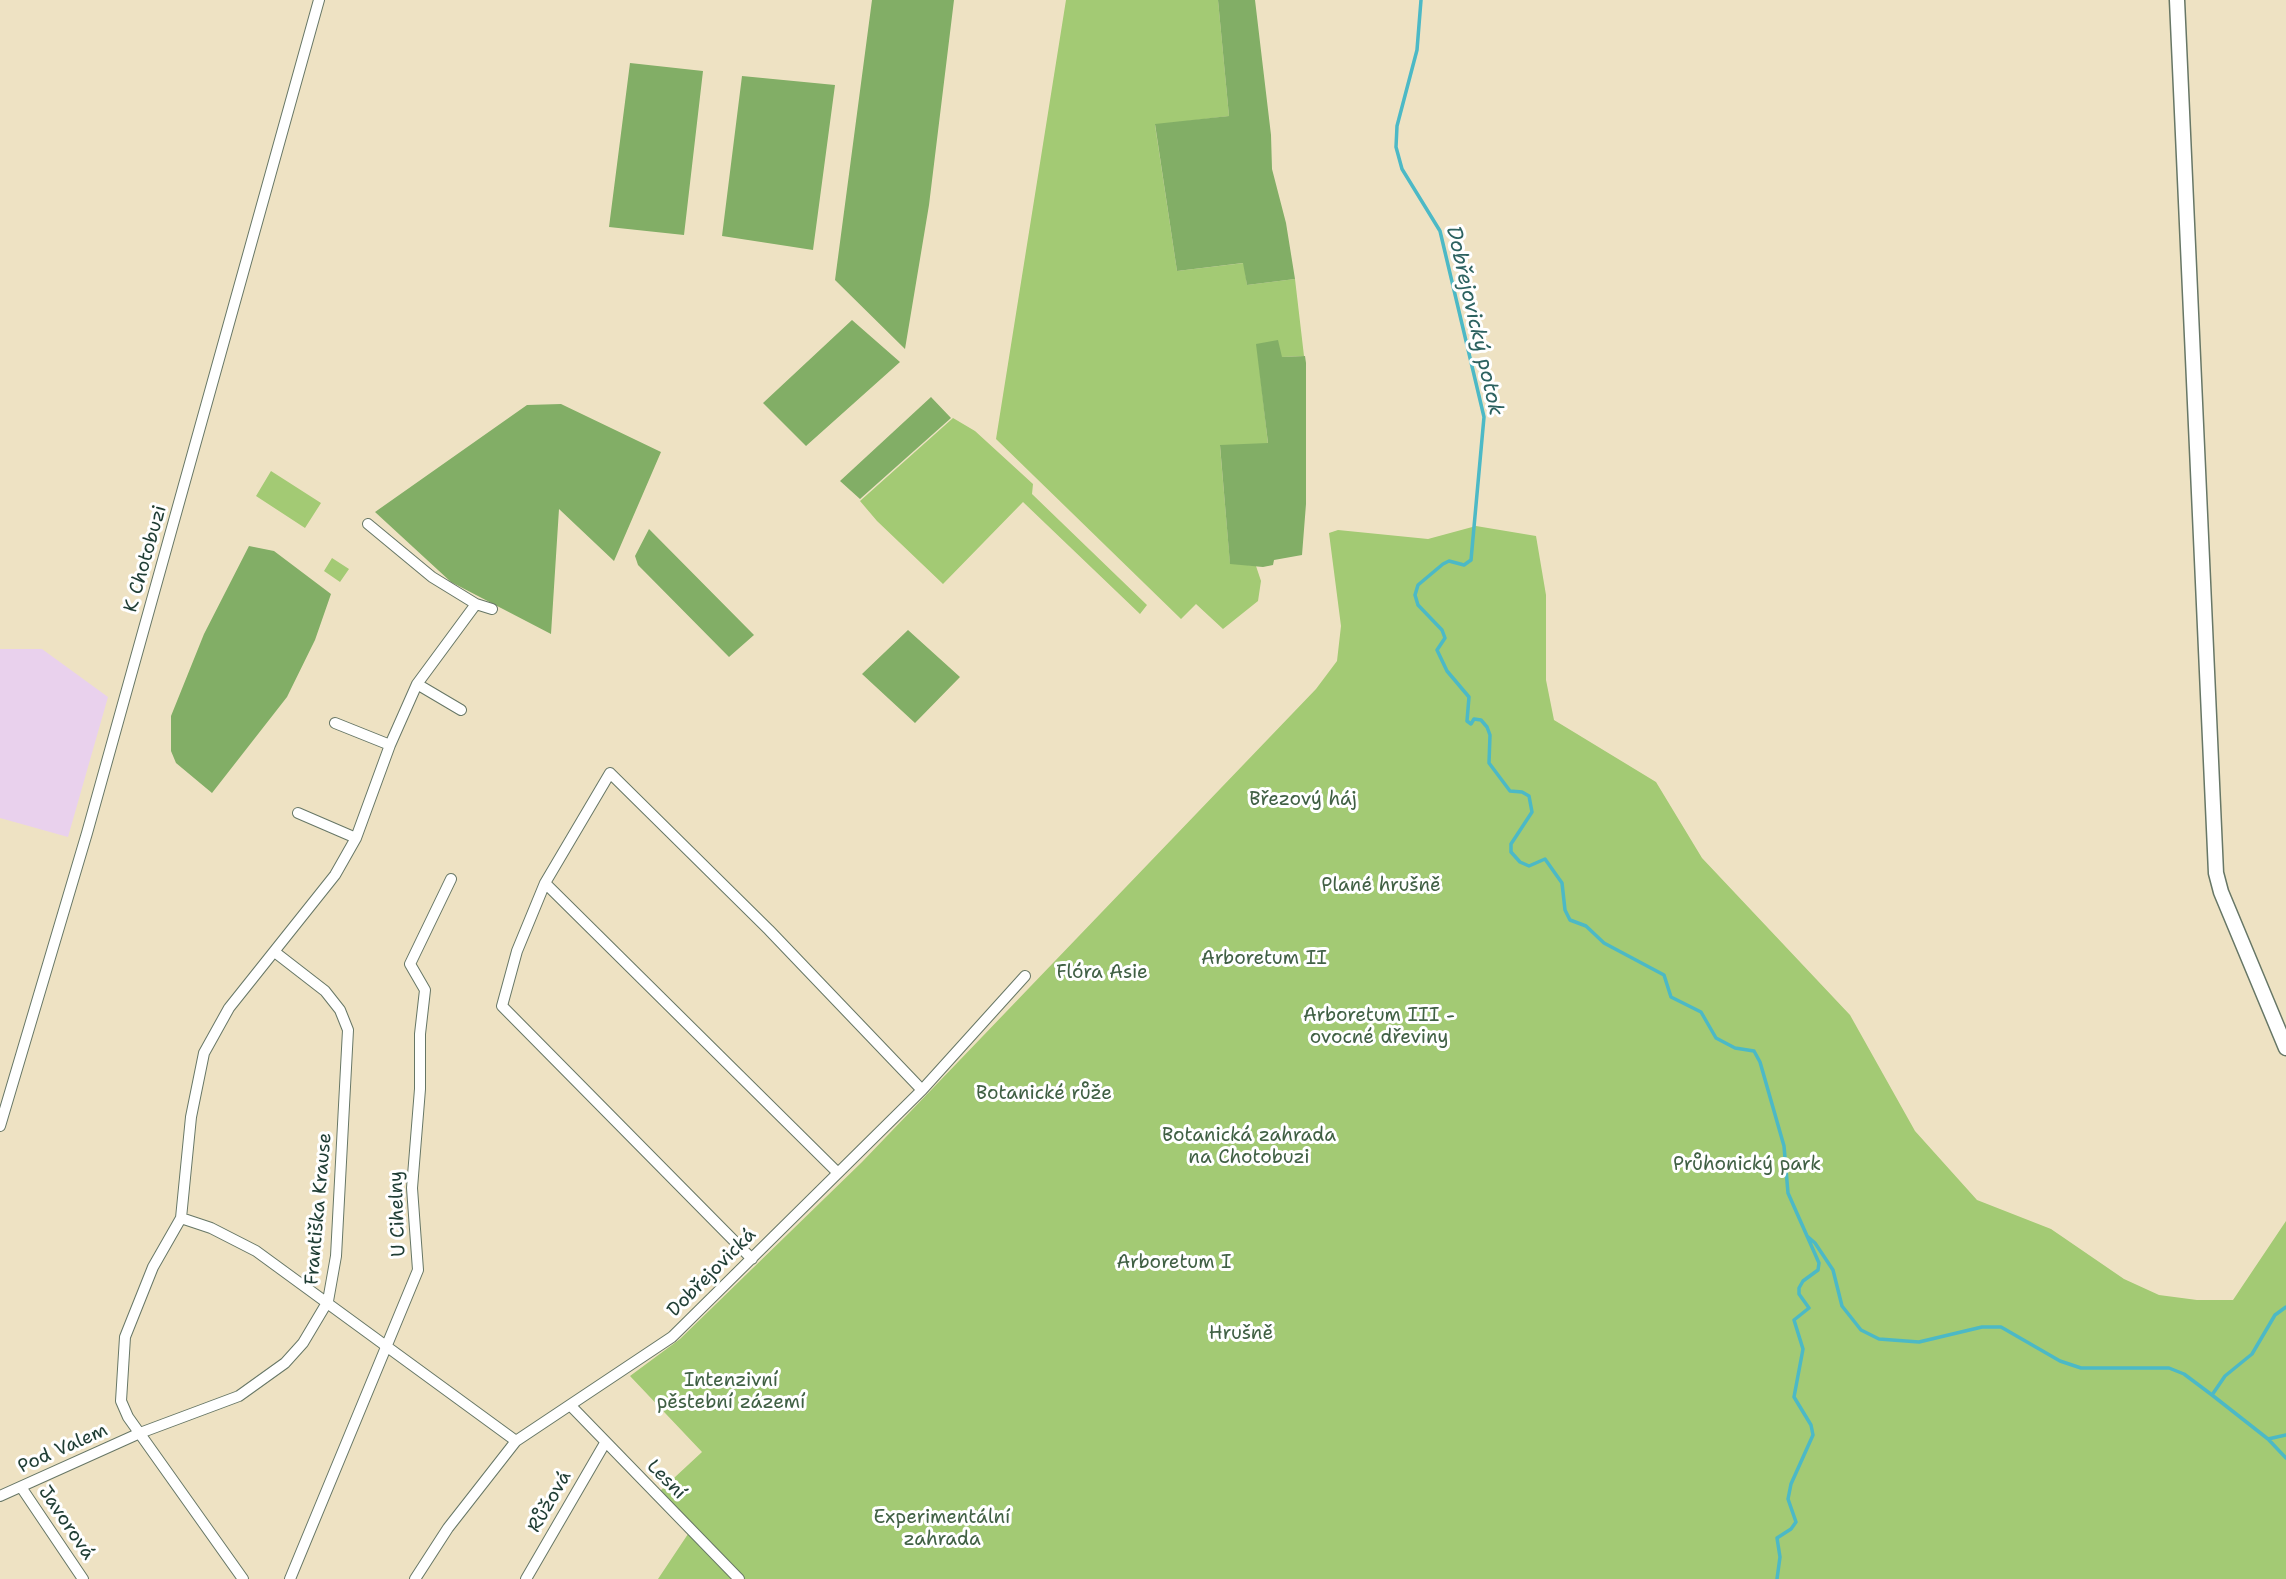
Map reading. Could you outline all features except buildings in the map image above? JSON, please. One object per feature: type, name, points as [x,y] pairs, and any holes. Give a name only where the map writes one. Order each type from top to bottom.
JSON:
[{"type":"street","name":"K Chotobuzi","points":[[0,1126],[90,820],[319,0]]},
{"type":"street","points":[[2177,0],[2216,873],[2221,892],[2286,1048]]},
{"type":"street","points":[[368,524],[432,577],[476,604],[492,609]]},
{"type":"street","points":[[243,1579],[140,1433],[121,1401],[125,1337],[153,1267],[181,1218],[191,1117],[204,1053],[229,1008],[276,953],[335,875],[356,838],[390,745],[417,684],[476,604]]},
{"type":"street","points":[[417,684],[461,710]]},
{"type":"street","points":[[335,723],[390,745]]},
{"type":"street","points":[[752,1259],[502,1006],[517,951],[545,883],[611,773],[922,1090]]},
{"type":"street","points":[[298,813],[356,838]]},
{"type":"street","name":"U Cihelny","points":[[290,1579],[418,1270],[412,1188],[420,1034],[425,990],[410,964],[451,879]]},
{"type":"street","points":[[545,883],[838,1173]]},
{"type":"street","name":"Františka Krause","points":[[140,1433],[217,1407],[266,1380],[303,1343],[328,1301],[336,1256],[348,1030],[340,1010],[325,991],[276,953]]},
{"type":"street","name":"Dobřejovická","points":[[415,1579],[448,1528],[516,1441],[672,1337],[922,1090],[1025,976]]},
{"type":"street","points":[[181,1218],[211,1228],[256,1251],[328,1301],[516,1441]]},
{"type":"street","name":"Lesní","points":[[570,1405],[739,1579]]},
{"type":"street","name":"Pod Valem","points":[[0,1496],[140,1433]]},
{"type":"street","name":"Růžová","points":[[526,1579],[605,1443]]},
{"type":"street","name":"Javorová","points":[[21,1487],[83,1579]]},
{"type":"shaded area","points":[[0,649],[42,649],[108,697],[68,837],[0,818]]},
{"type":"green space","points":[[872,0],[954,0],[929,205],[905,349],[835,280]]},
{"type":"green space","points":[[1066,0],[1218,0],[1229,116],[1155,125],[1177,271],[1244,263],[1247,285],[1295,279],[1304,356],[1282,357],[1257,345],[1268,444],[1220,446],[1230,563],[1256,566],[1261,581],[1258,601],[1223,629],[1196,604],[1181,619],[996,439]]},
{"type":"green space","points":[[1218,0],[1255,0],[1271,135],[1272,169],[1286,223],[1295,279],[1247,285],[1243,263],[1177,271],[1155,124],[1229,116]]},
{"type":"green space","points":[[630,63],[703,71],[684,235],[609,227]]},
{"type":"green space","points":[[742,76],[835,85],[813,250],[722,236]]},
{"type":"green space","points":[[852,320],[900,362],[806,446],[763,403]]},
{"type":"green space","points":[[1278,340],[1282,357],[1305,356],[1306,363],[1306,504],[1302,555],[1274,560],[1273,565],[1263,567],[1230,564],[1220,445],[1268,443],[1256,344]]},
{"type":"green space","points":[[931,397],[951,418],[860,499],[840,481]]},
{"type":"green space","points":[[561,404],[661,452],[614,561],[559,509],[551,634],[451,582],[375,512],[527,405]]},
{"type":"green space","points":[[953,418],[975,431],[1033,484],[1032,494],[1147,605],[1140,614],[1023,502],[943,584],[877,521],[860,501]]},
{"type":"green space","points":[[271,471],[321,503],[305,528],[256,496]]},
{"type":"green space","points":[[1476,526],[1536,536],[1546,595],[1546,680],[1554,720],[1656,782],[1702,858],[1850,1015],[1915,1131],[1977,1200],[2051,1229],[2124,1279],[2159,1295],[2197,1300],[2233,1300],[2286,1221],[2286,1579],[658,1579],[694,1525],[660,1491],[702,1452],[630,1376],[680,1339],[862,1162],[1316,689],[1337,661],[1341,626],[1329,533],[1338,530],[1428,539]]},
{"type":"green space","points":[[649,529],[754,635],[729,657],[638,565],[635,556]]},
{"type":"green space","points":[[249,546],[274,551],[331,594],[315,640],[287,697],[212,793],[176,763],[171,751],[171,716],[204,634]]},
{"type":"green space","points":[[332,558],[349,569],[340,582],[324,571]]},
{"type":"green space","points":[[908,630],[960,677],[915,723],[862,674]]},
{"type":"waterway","name":"Dobřejovický potok","points":[[1421,0],[1417,50],[1397,126],[1396,147],[1402,169],[1440,231],[1484,417],[1471,560],[1464,565],[1449,561],[1443,564],[1418,585],[1415,595],[1418,605],[1442,630],[1445,638],[1437,650],[1447,671],[1469,697],[1467,721],[1471,724],[1474,719],[1481,720],[1487,727],[1490,735],[1489,763],[1510,791],[1529,796],[1532,812],[1511,844],[1511,852],[1520,862],[1529,866],[1545,859],[1562,883],[1565,910],[1570,920],[1586,926],[1604,943],[1664,975],[1671,997],[1701,1012],[1716,1038],[1735,1048],[1754,1051],[1760,1062],[1784,1146],[1788,1193],[1819,1263],[1818,1270],[1803,1281],[1799,1288],[1799,1294],[1809,1308],[1794,1320],[1803,1349],[1794,1397],[1811,1425],[1813,1435],[1791,1484],[1788,1499],[1796,1522],[1791,1529],[1777,1538],[1780,1557],[1777,1579]]},
{"type":"waterway","points":[[1807,1236],[1815,1243],[1833,1270],[1842,1306],[1861,1330],[1879,1339],[1919,1342],[1982,1327],[2001,1327],[2060,1361],[2081,1368],[2169,1368],[2184,1374],[2212,1395],[2268,1439],[2286,1458]]},
{"type":"waterway","points":[[2212,1395],[2225,1376],[2252,1354],[2275,1315],[2286,1307]]},
{"type":"waterway","points":[[2268,1439],[2286,1435]]},
{"type":"park label","name":"Březový háj","points":[[1303,800]]},
{"type":"park label","name":"Plané hrušně","points":[[1381,886]]},
{"type":"park label","name":"Arboretum II","points":[[1264,959]]},
{"type":"park label","name":"Flóra Asie","points":[[1102,973]]},
{"type":"park label","name":"Arboretum III - ovocné dřeviny","points":[[1379,1027]]},
{"type":"park label","name":"Botanické růže","points":[[1044,1094]]},
{"type":"park label","name":"Botanická zahrada na Chotobuzi","points":[[1249,1147]]},
{"type":"park label","name":"Průhonický park","points":[[1747,1165]]},
{"type":"park label","name":"Arboretum I","points":[[1174,1263]]},
{"type":"park label","name":"Hrušně","points":[[1241,1334]]},
{"type":"park label","name":"Intenzivní pěstební zázemí","points":[[731,1392]]},
{"type":"park label","name":"Experimentální zahrada","points":[[942,1529]]}]
